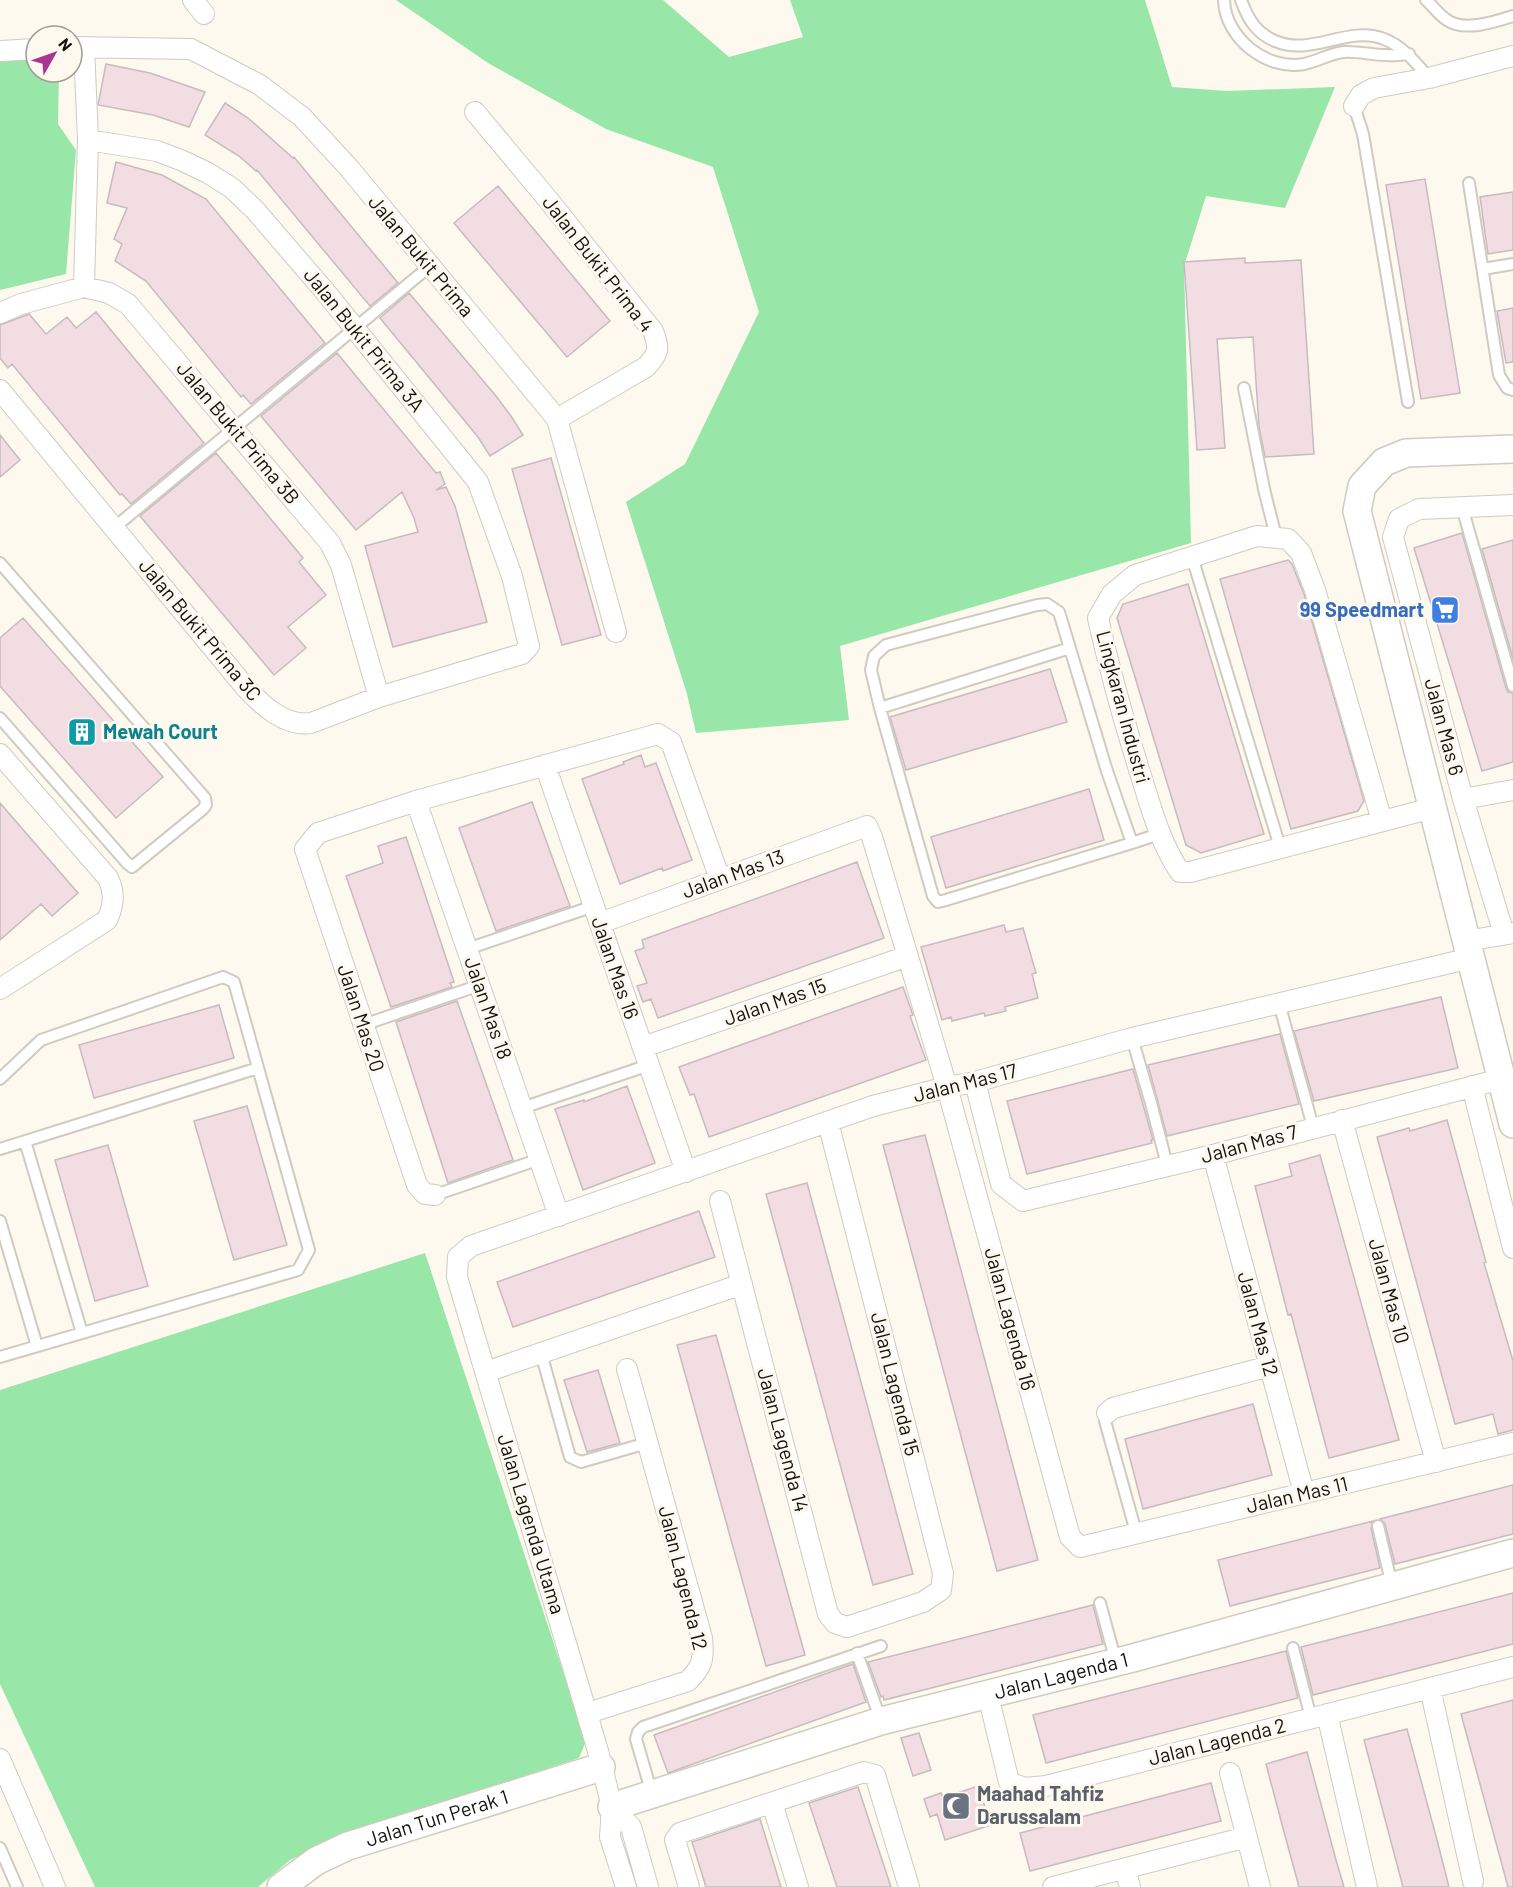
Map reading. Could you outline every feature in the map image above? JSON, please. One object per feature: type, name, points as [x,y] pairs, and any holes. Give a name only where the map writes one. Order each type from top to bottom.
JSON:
[{"type":"street","points":[[0,45],[0,51],[24,50]]},
{"type":"street","name":"Jalan Bukit Prima","points":[[84,47],[191,49],[260,85],[302,117],[349,168],[557,419],[616,632]]},
{"type":"street","points":[[1354,106],[1361,94],[1374,88],[1429,78],[1513,56]]},
{"type":"street","points":[[0,313],[21,304],[84,286],[88,140],[82,84]]},
{"type":"street","name":"Jalan Bukit Prima 4","points":[[476,112],[653,331],[659,345],[656,356],[646,367],[557,419]]},
{"type":"street","name":"Jalan Bukit Prima 3A","points":[[88,140],[157,151],[183,160],[232,188],[255,210],[328,295],[478,482],[512,576],[529,645]]},
{"type":"street","name":"Jalan Bukit Prima 3B","points":[[84,286],[109,293],[128,304],[330,543],[336,554],[379,698]]},
{"type":"street","name":"Jalan Bukit Prima 3C","points":[[0,390],[246,688],[265,708],[282,717],[303,724],[311,723],[379,698],[522,654],[529,645]]},
{"type":"street","points":[[1513,449],[1406,453],[1384,462],[1362,486],[1357,511],[1513,1124]]},
{"type":"street","points":[[1462,507],[1513,505]]},
{"type":"street","name":"Jalan Mas 6","points":[[1462,507],[1419,509],[1399,519],[1393,537],[1463,799],[1508,933]]},
{"type":"street","name":"Lingkaran Industri","points":[[1276,537],[1257,536],[1135,575],[1112,594],[1098,618],[1110,674],[1159,834],[1180,872],[1190,872],[1280,847]]},
{"type":"street","points":[[1276,537],[1287,539],[1301,553],[1315,590],[1382,821]]},
{"type":"street","points":[[1389,637],[1418,632]]},
{"type":"street","points":[[416,801],[658,734],[671,742],[720,879]]},
{"type":"street","points":[[0,754],[108,878],[112,887],[113,902],[107,920],[1,986]]},
{"type":"street","name":"Jalan Mas 16","points":[[545,765],[686,1172]]},
{"type":"street","points":[[1463,799],[1513,790]]},
{"type":"street","name":"Jalan Mas 20","points":[[416,801],[318,833],[305,849],[417,1185],[425,1194],[435,1195]]},
{"type":"street","name":"Jalan Mas 18","points":[[416,801],[559,1216]]},
{"type":"street","points":[[1280,847],[1432,808]]},
{"type":"street","name":"Jalan Mas 13","points":[[597,915],[720,879],[867,826]]},
{"type":"street","name":"Jalan Lagenda 16","points":[[867,826],[947,1087],[1070,1537],[1080,1547]]},
{"type":"street","name":"Jalan Mas 17","points":[[471,1246],[873,1106],[975,1082],[1132,1038],[1279,1003],[1468,949],[1508,933]]},
{"type":"street","name":"Jalan Mas 15","points":[[646,1056],[908,956]]},
{"type":"street","name":"Jalan Mas 7","points":[[975,1082],[1001,1184],[1023,1202],[1213,1155],[1501,1079]]},
{"type":"street","points":[[1472,1086],[1513,1248]]},
{"type":"street","name":"Jalan Mas 10","points":[[1342,1120],[1436,1462]]},
{"type":"street","name":"Jalan Lagenda 15","points":[[828,1122],[943,1573],[941,1590],[923,1602],[888,1614]]},
{"type":"street","name":"Jalan Mas 12","points":[[1213,1155],[1304,1493]]},
{"type":"street","name":"Jalan Lagenda 14","points":[[720,1201],[828,1614],[835,1623],[847,1627],[888,1614]]},
{"type":"street","name":"Jalan Lagenda Utama","points":[[471,1246],[458,1257],[457,1277],[588,1713],[612,1807],[610,1837],[626,1887]]},
{"type":"street","points":[[486,1372],[742,1284]]},
{"type":"street","points":[[1107,1413],[1113,1408],[1270,1366]]},
{"type":"street","name":"Jalan Lagenda 12","points":[[588,1713],[688,1681],[699,1670],[704,1656],[702,1638],[627,1369]]},
{"type":"street","name":"Jalan Mas 11","points":[[1080,1547],[1513,1443]]},
{"type":"street","name":"Jalan Lagenda 1","points":[[612,1807],[881,1721],[1116,1662],[1513,1553]]},
{"type":"street","name":"Jalan Lagenda 2","points":[[988,1695],[1009,1782],[1025,1788],[1046,1785],[1513,1667]]},
{"type":"street","points":[[1430,1688],[1473,1881]]},
{"type":"street","points":[[1319,1716],[1367,1887]]},
{"type":"street","points":[[0,1759],[55,1887]]},
{"type":"street","name":"Jalan Tun Perak 1","points":[[281,1887],[316,1862],[348,1845],[601,1767]]},
{"type":"street","points":[[689,1887],[675,1840],[680,1833],[864,1772],[875,1774],[909,1887]]},
{"type":"street","points":[[1230,1773],[1260,1887]]},
{"type":"street","points":[[772,1803],[798,1887]]},
{"type":"street","name":"Jalan Lagenda Utama","points":[[612,1807],[631,1827],[648,1887]]},
{"type":"street","points":[[1053,1887],[1128,1878],[1247,1837]]},
{"type":"lane","points":[[1224,0],[1228,20],[1240,39],[1257,54],[1279,64],[1303,64],[1342,52],[1384,56],[1409,54]]},
{"type":"lane","points":[[1240,0],[1258,31],[1282,44],[1294,47],[1307,46],[1367,35],[1385,39],[1409,54],[1429,78]]},
{"type":"lane","points":[[1426,0],[1449,22],[1468,26],[1488,24],[1513,16]]},
{"type":"lane","points":[[1354,106],[1363,134],[1408,402]]},
{"type":"lane","points":[[1469,183],[1499,375],[1507,388],[1513,390]]},
{"type":"lane","points":[[1483,269],[1513,264]]},
{"type":"lane","points":[[114,527],[430,266]]},
{"type":"lane","points":[[1244,388],[1276,537]]},
{"type":"lane","points":[[1462,507],[1513,686]]},
{"type":"lane","points":[[1192,557],[1280,847]]},
{"type":"lane","points":[[0,563],[205,798],[206,805],[132,867],[0,718]]},
{"type":"lane","points":[[1132,843],[1107,771],[1059,612],[1047,604],[1037,605],[886,645],[874,656],[871,670],[880,708],[933,896],[938,902],[1132,843],[1159,834]]},
{"type":"lane","points":[[880,708],[1070,648]]},
{"type":"lane","points":[[467,949],[597,915]]},
{"type":"lane","points":[[0,1078],[41,1040],[223,977],[234,982],[309,1250],[298,1270],[0,1357]]},
{"type":"lane","points":[[363,1025],[480,985]]},
{"type":"lane","points":[[1279,1003],[1313,1127]]},
{"type":"lane","points":[[1132,1038],[1167,1165]]},
{"type":"lane","points":[[522,1108],[646,1056]]},
{"type":"lane","points":[[0,1149],[258,1068]]},
{"type":"lane","points":[[25,1141],[82,1333]]},
{"type":"lane","points":[[435,1195],[540,1159]]},
{"type":"lane","points":[[0,1221],[37,1346]]},
{"type":"lane","points":[[541,1353],[570,1457],[581,1462],[647,1443]]},
{"type":"lane","points":[[1107,1413],[1105,1421],[1136,1532]]},
{"type":"lane","points":[[1378,1526],[1392,1587]]},
{"type":"lane","points":[[1100,1603],[1116,1662]]},
{"type":"lane","points":[[652,1794],[636,1739],[643,1727],[881,1646]]},
{"type":"lane","points":[[1293,1648],[1319,1716]]},
{"type":"lane","points":[[857,1653],[881,1721]]},
{"type":"lane","points":[[0,1848],[17,1887]]},
{"type":"green space","points":[[396,0],[663,0],[729,57],[803,37],[790,0],[1145,0],[1172,87],[1227,91],[1335,87],[1285,208],[1206,196],[1184,266],[1191,543],[840,646],[849,720],[696,733],[687,694],[626,502],[685,464],[759,312],[713,167],[606,129],[488,63]]},
{"type":"green space","points":[[24,58],[24,84],[59,84],[58,124],[76,150],[66,274],[0,290],[0,60]]},
{"type":"green space","points":[[425,1253],[586,1741],[579,1758],[339,1837],[290,1860],[258,1887],[95,1887],[0,1684],[0,1390]]},
{"type":"building","points":[[106,64],[150,73],[205,92],[189,127],[153,115],[98,105]]},
{"type":"building","points":[[225,103],[248,118],[294,157],[398,283],[370,306],[257,170],[205,135]]},
{"type":"building","points":[[116,162],[162,175],[206,199],[325,343],[251,404],[243,395],[241,397],[146,281],[115,261],[122,244],[114,239],[127,208],[107,203]]},
{"type":"building","points":[[1425,179],[1460,393],[1421,399],[1386,185]]},
{"type":"building","points":[[498,186],[610,321],[567,357],[454,223]]},
{"type":"building","points":[[1513,192],[1513,250],[1488,254],[1480,197]]},
{"type":"building","points":[[1245,258],[1245,263],[1301,260],[1314,454],[1265,457],[1259,427],[1253,337],[1217,339],[1225,448],[1197,450],[1184,262]]},
{"type":"building","points":[[409,293],[496,396],[523,435],[490,456],[478,437],[380,318]]},
{"type":"building","points":[[1513,308],[1513,362],[1506,363],[1497,311]]},
{"type":"building","points":[[96,312],[204,443],[131,504],[122,494],[120,495],[12,364],[8,368],[0,358],[0,325],[29,314],[46,334],[67,317],[76,328]]},
{"type":"building","points":[[337,353],[436,473],[440,472],[445,484],[436,490],[446,487],[455,506],[487,622],[393,647],[365,546],[418,532],[402,492],[356,530],[261,416]]},
{"type":"building","points":[[0,435],[20,460],[0,477]]},
{"type":"building","points":[[216,453],[303,558],[299,562],[326,595],[288,627],[306,648],[274,675],[140,516]]},
{"type":"building","points":[[551,458],[601,635],[562,645],[512,469]]},
{"type":"building","points":[[1462,533],[1506,688],[1508,692],[1513,693],[1513,762],[1482,771],[1414,548]]},
{"type":"building","points":[[1513,540],[1513,659],[1482,549]]},
{"type":"building","points":[[1288,560],[1292,564],[1304,594],[1364,801],[1358,811],[1291,829],[1220,579]]},
{"type":"building","points":[[1188,584],[1264,834],[1201,853],[1186,845],[1117,618],[1123,604]]},
{"type":"building","name":"Mewah Court","points":[[23,618],[163,777],[116,818],[0,686],[0,638]]},
{"type":"building","points":[[1050,669],[1067,722],[906,770],[890,717]]},
{"type":"building","points":[[641,755],[645,767],[656,763],[692,860],[663,871],[662,868],[620,884],[582,779],[624,764],[623,762]]},
{"type":"building","points":[[1089,789],[1104,840],[946,888],[931,837]]},
{"type":"building","points":[[532,802],[570,906],[496,931],[459,828]]},
{"type":"building","points":[[0,803],[78,893],[52,916],[41,904],[0,940]]},
{"type":"building","points":[[406,837],[454,982],[450,983],[452,987],[391,1007],[346,876],[383,863],[378,846]]},
{"type":"building","points":[[857,862],[884,938],[658,1018],[651,999],[643,1002],[637,986],[647,983],[635,951],[644,948],[642,940]]},
{"type":"building","points":[[1004,925],[1006,932],[1023,928],[1036,973],[1032,974],[1038,998],[1005,1007],[1006,1011],[985,1016],[984,1013],[952,1021],[951,1017],[942,1020],[921,947]]},
{"type":"building","points":[[903,987],[913,1015],[910,1016],[926,1060],[709,1137],[694,1094],[690,1095],[679,1067]]},
{"type":"building","points":[[1441,997],[1458,1068],[1314,1101],[1294,1031]]},
{"type":"building","points":[[457,1001],[513,1160],[448,1183],[396,1022]]},
{"type":"building","points":[[219,1005],[234,1058],[94,1098],[79,1045]]},
{"type":"building","points":[[1280,1034],[1299,1104],[1167,1136],[1148,1065]]},
{"type":"building","points":[[1133,1069],[1152,1143],[1027,1174],[1007,1101]]},
{"type":"building","points":[[627,1086],[655,1163],[583,1190],[555,1109],[584,1100],[584,1102]]},
{"type":"building","points":[[247,1106],[287,1245],[234,1260],[194,1121]]},
{"type":"building","points":[[1447,1120],[1486,1262],[1484,1263],[1513,1361],[1513,1430],[1498,1434],[1493,1414],[1455,1424],[1377,1137],[1409,1128],[1410,1131]]},
{"type":"building","points":[[925,1135],[1038,1560],[997,1571],[883,1145]]},
{"type":"building","points":[[108,1145],[148,1286],[95,1301],[55,1160]]},
{"type":"building","points":[[1320,1155],[1399,1440],[1329,1458],[1291,1314],[1288,1315],[1255,1186],[1292,1176],[1289,1164]]},
{"type":"building","points":[[807,1183],[913,1574],[873,1585],[766,1194]]},
{"type":"building","points":[[699,1211],[715,1257],[513,1327],[497,1282]]},
{"type":"building","points":[[716,1335],[805,1655],[766,1666],[677,1345]]},
{"type":"building","points":[[598,1370],[620,1443],[587,1452],[564,1380]]},
{"type":"building","points":[[1253,1404],[1272,1475],[1143,1509],[1125,1439]]},
{"type":"building","points":[[1513,1485],[1513,1534],[1395,1564],[1385,1524],[1380,1519]]},
{"type":"building","points":[[1373,1521],[1371,1528],[1380,1568],[1230,1606],[1218,1560]]},
{"type":"building","points":[[1513,1593],[1513,1644],[1313,1695],[1301,1647]]},
{"type":"building","points":[[1093,1605],[1103,1644],[884,1700],[868,1662]]},
{"type":"building","points":[[1286,1651],[1298,1698],[1046,1763],[1033,1715]]},
{"type":"building","points":[[853,1664],[866,1702],[668,1773],[654,1735]]},
{"type":"building","points":[[1513,1700],[1513,1887],[1508,1887],[1461,1714]]},
{"type":"building","points":[[1407,1729],[1449,1887],[1403,1887],[1364,1740]]},
{"type":"building","points":[[919,1733],[931,1770],[913,1776],[901,1738]]},
{"type":"building","points":[[1307,1752],[1344,1887],[1299,1887],[1266,1764]]},
{"type":"building","points":[[1211,1783],[1221,1821],[1030,1871],[1020,1833]]},
{"type":"building","name":"Maahad Tahfiz Darussalam","points":[[978,1786],[991,1825],[945,1840],[937,1814],[930,1817],[924,1799],[941,1793],[943,1798]]},
{"type":"building","points":[[858,1787],[891,1887],[837,1887],[809,1803]]},
{"type":"building","points":[[760,1819],[781,1887],[706,1887],[692,1842]]},
{"type":"place","name":"99 Speedmart","points":[[1445,610]]},
{"type":"place","name":"Mewah Court","points":[[82,732]]},
{"type":"place","name":"Maahad Tahfiz Darussalam","points":[[956,1806]]}]
